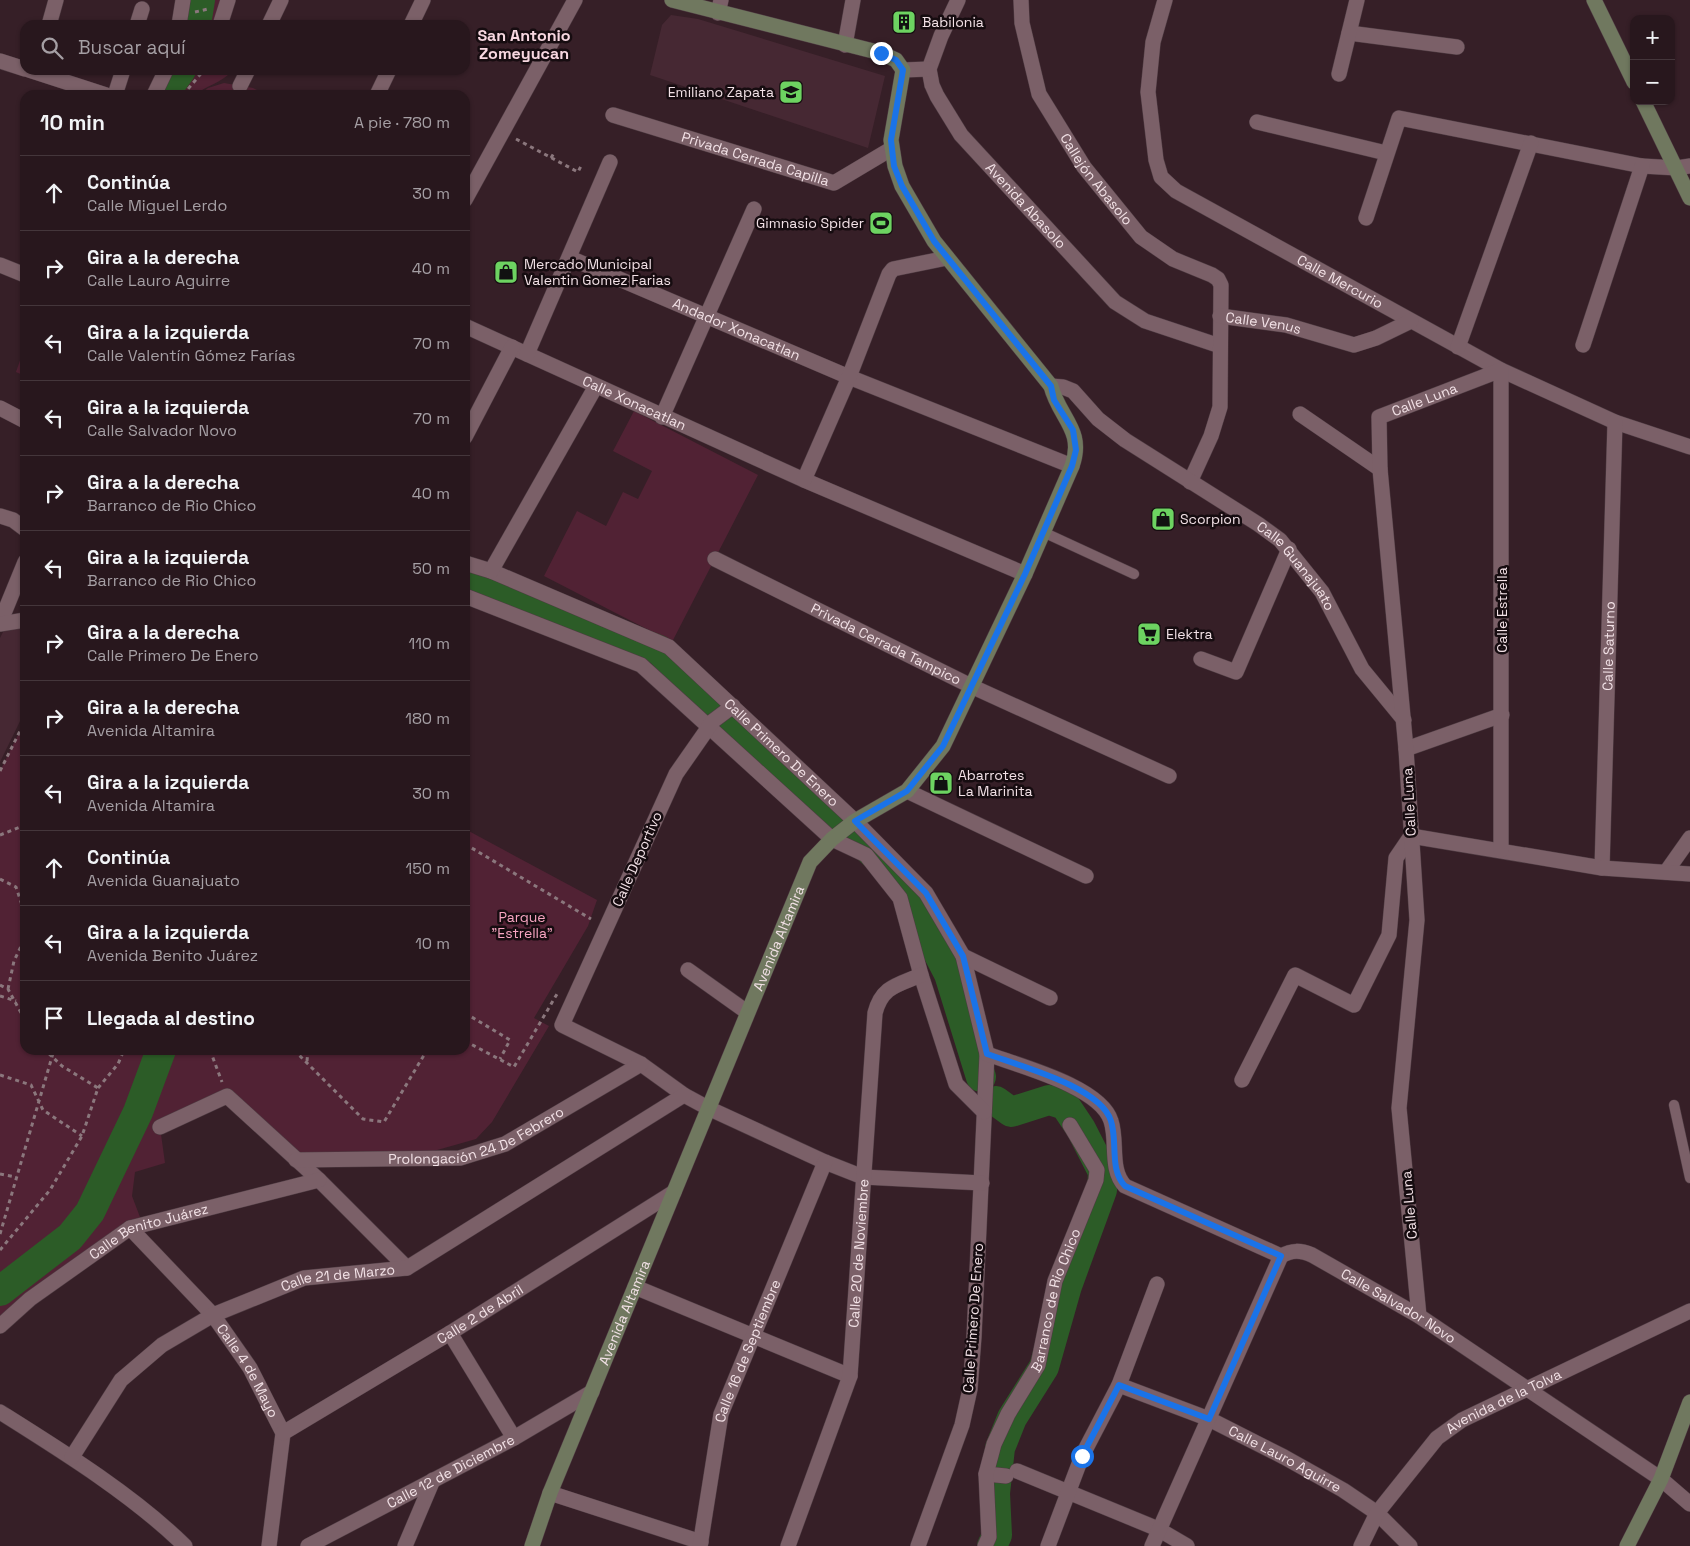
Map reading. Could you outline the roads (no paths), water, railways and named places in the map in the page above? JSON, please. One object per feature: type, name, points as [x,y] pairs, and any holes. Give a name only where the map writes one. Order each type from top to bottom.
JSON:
[{"type":"street","points":[[50,20],[56,0]]},
{"type":"street","points":[[180,20],[183,0]]},
{"type":"street","points":[[222,20],[228,0]]},
{"type":"street","points":[[271,20],[281,0]]},
{"type":"street","points":[[413,20],[423,0]]},
{"type":"street","points":[[470,191],[575,0]]},
{"type":"street","points":[[672,0],[719,6],[845,45],[892,57],[903,70],[929,69],[941,36],[958,0]]},
{"type":"street","points":[[845,45],[853,0]]},
{"type":"street","name":"Callejón Abasolo","points":[[1021,0],[1022,23],[1039,94],[1084,167],[1147,242],[1173,259],[1218,279],[1221,285],[1220,316]]},
{"type":"street","name":"Calle Mercurio","points":[[1165,0],[1153,42],[1148,92],[1156,160],[1161,178],[1176,191],[1501,370],[1615,422],[1690,447]]},
{"type":"street","points":[[1339,74],[1357,0]]},
{"type":"street","points":[[1594,0],[1630,74]]},
{"type":"street","points":[[139,20],[142,10]]},
{"type":"street","points":[[1349,33],[1457,47]]},
{"type":"street","points":[[0,61],[20,67]]},
{"type":"street","name":"Avenida Abasolo","points":[[929,69],[932,85],[937,96],[961,135],[1107,295],[1125,309],[1146,321],[1220,346]]},
{"type":"street","name":"Avenida Altamira","points":[[532,1546],[550,1494],[810,862],[832,839],[855,821],[907,791],[943,746],[1025,574],[1072,466],[1076,450],[1075,436],[1054,400],[1051,386],[934,241],[910,202],[897,175],[891,149],[892,130],[903,70]]},
{"type":"street","points":[[46,75],[91,90]]},
{"type":"street","points":[[117,90],[121,75]]},
{"type":"street","points":[[156,90],[164,75]]},
{"type":"street","points":[[240,86],[246,75]]},
{"type":"street","points":[[379,90],[387,75]]},
{"type":"street","points":[[1645,105],[1683,167],[1690,198]]},
{"type":"street","name":"Privada Cerrada Capilla","points":[[612,116],[834,183],[891,149]]},
{"type":"street","points":[[1366,218],[1399,118],[1642,166],[1683,167]]},
{"type":"street","points":[[1257,122],[1386,153]]},
{"type":"street","points":[[1458,348],[1530,143]]},
{"type":"street","points":[[527,354],[610,162]]},
{"type":"street","points":[[1583,345],[1642,166]]},
{"type":"street","points":[[662,417],[754,209]]},
{"type":"street","name":"Andador Xonacatlan","points":[[570,258],[706,318],[1072,466]]},
{"type":"street","points":[[804,480],[850,377],[889,274],[893,269],[948,258]]},
{"type":"street","points":[[0,265],[20,273]]},
{"type":"street","name":"Calle Venus","points":[[1190,482],[1211,436],[1220,407],[1220,316],[1286,326],[1354,345],[1376,338],[1411,321]]},
{"type":"street","name":"Calle Xonacatlan","points":[[470,328],[804,480],[1025,574]]},
{"type":"street","points":[[470,427],[512,347]]},
{"type":"street","name":"Calle Luna","points":[[1419,1316],[1399,1108],[1417,920],[1404,720],[1380,469],[1379,417],[1501,370]]},
{"type":"street","name":"Calle Estrella","points":[[1501,370],[1501,850]]},
{"type":"street","points":[[491,571],[596,386]]},
{"type":"street","name":"Calle Guanajuato","points":[[1051,386],[1063,387],[1073,391],[1110,429],[1146,455],[1265,529],[1289,549],[1322,592],[1362,670],[1404,720]]},
{"type":"street","points":[[0,408],[20,418]]},
{"type":"street","points":[[1300,414],[1380,469]]},
{"type":"street","name":"Calle Saturno","points":[[1602,868],[1615,422]]},
{"type":"street","points":[[0,516],[13,520],[20,525]]},
{"type":"street","points":[[1201,659],[1236,672],[1289,549]]},
{"type":"street","name":"Privada Cerrada Tampico","points":[[715,559],[972,687],[1169,776]]},
{"type":"street","name":"Calle Primero De Enero","points":[[470,565],[491,571],[669,647],[730,707],[855,821],[926,893],[963,956],[987,1054],[982,1183],[970,1389],[950,1462],[918,1546]]},
{"type":"street","points":[[0,624],[20,574]]},
{"type":"street","points":[[470,598],[641,665],[711,724],[832,839],[866,855],[900,898],[921,975],[956,1084],[984,1112]]},
{"type":"street","points":[[0,624],[20,621]]},
{"type":"street","name":"Calle Deportivo","points":[[640,1064],[562,1026],[676,774],[711,724],[730,707]]},
{"type":"street","points":[[1406,749],[1502,715]]},
{"type":"street","points":[[907,791],[1086,876]]},
{"type":"street","points":[[1242,1080],[1295,975],[1354,1004],[1389,935],[1396,858],[1411,836],[1602,868],[1690,874]]},
{"type":"street","points":[[1666,872],[1690,838]]},
{"type":"street","points":[[963,956],[1050,998]]},
{"type":"street","points":[[688,970],[747,1012]]},
{"type":"street","name":"Calle 20 de Noviembre","points":[[788,1546],[850,1376],[875,1013],[879,999],[888,989],[921,975]]},
{"type":"street","points":[[987,1054],[1083,1090],[1101,1103],[1111,1121],[1118,1179],[1125,1186],[1281,1256],[1152,1546]]},
{"type":"street","points":[[640,1064],[708,1108],[825,1162],[863,1176],[982,1183]]},
{"type":"street","name":"Prolongación 24 De Febrero","points":[[296,1160],[460,1158],[505,1144],[640,1064]]},
{"type":"street","name":"Calle 21 de Marzo","points":[[72,1457],[121,1380],[162,1345],[213,1315],[304,1278],[407,1268],[684,1094]]},
{"type":"street","points":[[160,1127],[227,1096],[319,1180],[407,1268]]},
{"type":"street","name":"Barranco de Rio Chico","points":[[985,1546],[989,1537],[986,1474],[994,1444],[1008,1414],[1038,1365],[1055,1281],[1096,1180],[1097,1170],[1070,1125]]},
{"type":"street","name":"Calle 16 de Septiembre","points":[[701,1544],[721,1414],[751,1337],[825,1162]]},
{"type":"street","name":"Calle Benito Juárez","points":[[0,1326],[30,1299],[130,1228],[319,1180]]},
{"type":"street","name":"Calle 2 de Abril","points":[[283,1433],[450,1333],[674,1192]]},
{"type":"street","name":"Calle 4 de Mayo","points":[[130,1228],[213,1315],[250,1368],[283,1433],[269,1546]]},
{"type":"street","name":"Calle Salvador Novo","points":[[1281,1256],[1291,1251],[1302,1251],[1312,1255],[1419,1316],[1661,1479],[1690,1504]]},
{"type":"street","points":[[1048,1546],[1082,1456],[1119,1385],[1157,1284]]},
{"type":"street","points":[[635,1287],[751,1337],[850,1376]]},
{"type":"street","name":"Avenida de la Tolva","points":[[1361,1546],[1376,1513],[1437,1438],[1462,1420],[1690,1311]]},
{"type":"street","points":[[450,1333],[514,1438]]},
{"type":"street","name":"Calle Lauro Aguirre","points":[[1119,1385],[1209,1419],[1343,1490],[1376,1513],[1410,1546]]},
{"type":"street","name":"Calle 12 de Diciembre","points":[[308,1546],[514,1438],[592,1392]]},
{"type":"street","points":[[1627,1546],[1661,1479],[1690,1402]]},
{"type":"street","points":[[0,1412],[72,1457],[170,1531],[185,1546]]},
{"type":"street","points":[[986,1474],[1011,1473],[1068,1492],[1158,1529],[1187,1546]]},
{"type":"street","points":[[405,1546],[433,1480]]},
{"type":"street","points":[[550,1494],[701,1544]]},
{"type":"lane","points":[[1043,532],[1134,574]]},
{"type":"lane","points":[[1674,1105],[1690,1178]]},
{"type":"waterway","points":[[197,20],[200,0]]},
{"type":"waterway","points":[[167,90],[177,75]]},
{"type":"waterway","points":[[470,580],[659,650],[721,715],[831,821],[858,839],[900,879],[949,974],[981,1077]]},
{"type":"waterway","points":[[0,1291],[70,1237],[90,1212],[138,1112],[159,1055]]},
{"type":"waterway","points":[[992,1546],[997,1535],[995,1493],[1000,1448],[1012,1418],[1044,1367],[1067,1286],[1102,1190],[1103,1172],[1081,1129],[1065,1105],[1049,1100],[1011,1112],[996,1101]]},
{"type":"place","name":"Babilonia","points":[[904,22]]},
{"type":"place","name":"Emiliano Zapata","points":[[791,92]]},
{"type":"place","name":"Gimnasio Spider","points":[[881,223]]},
{"type":"place","name":"Mercado Municipal Valentin Gomez Farias","points":[[506,272]]},
{"type":"place","name":"Scorpion","points":[[1163,519]]},
{"type":"place","name":"Elektra","points":[[1149,634]]},
{"type":"place","name":"Abarrotes La Marinita","points":[[941,783]]},
{"type":"district","name":"San Antonio Zomeyucan","points":[[524,44]]},
{"type":"park label","name":"Parque \"Estrella\"","points":[[522,926]]}]
